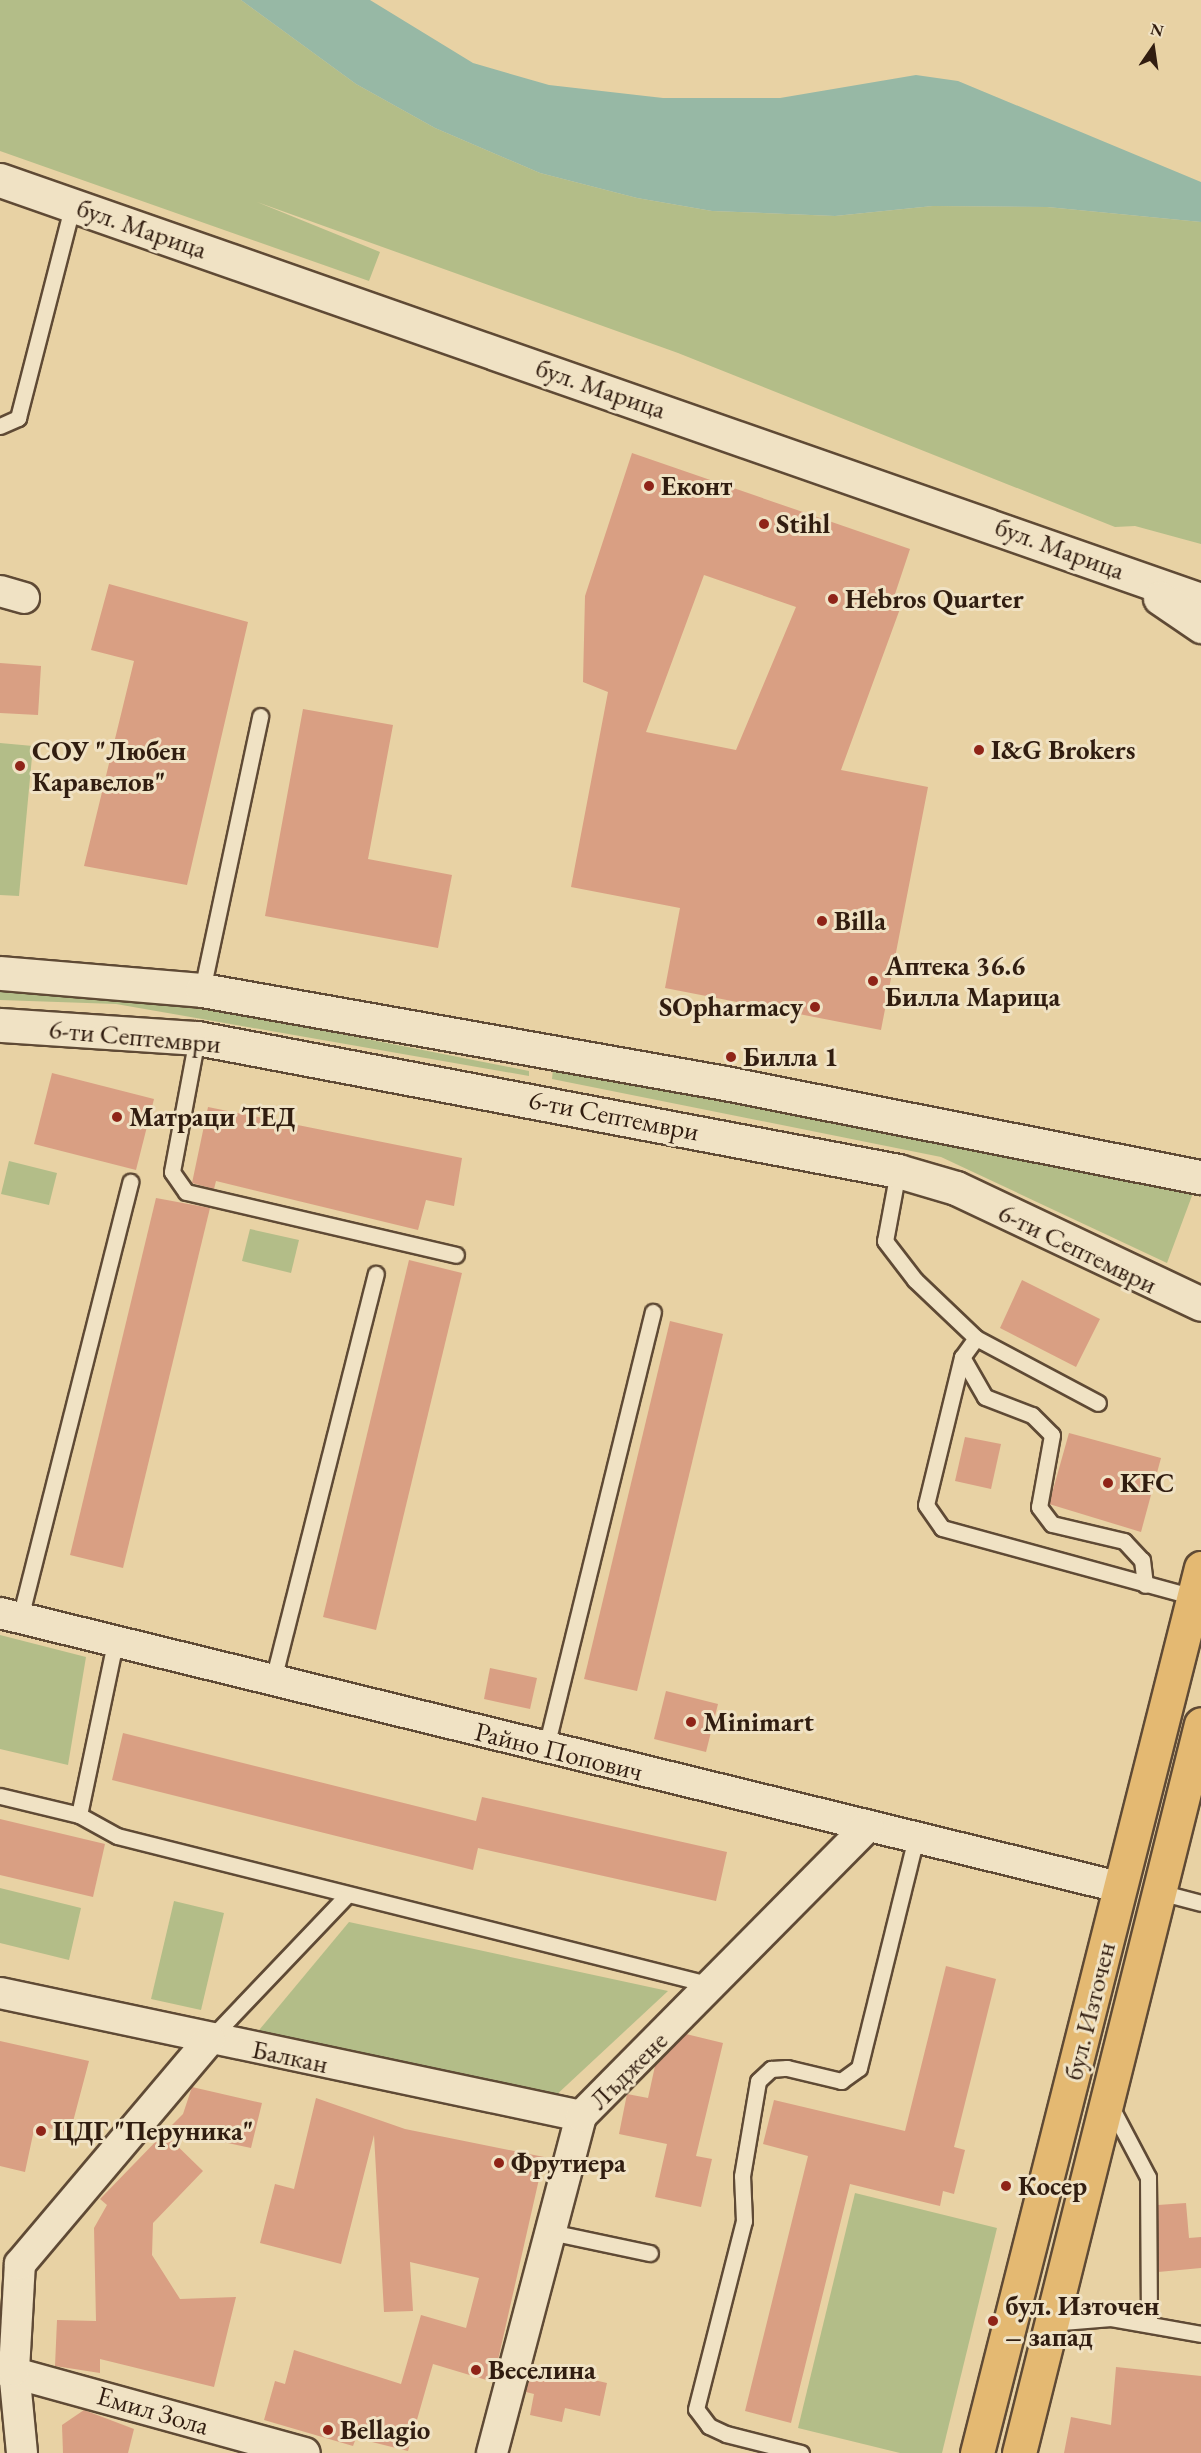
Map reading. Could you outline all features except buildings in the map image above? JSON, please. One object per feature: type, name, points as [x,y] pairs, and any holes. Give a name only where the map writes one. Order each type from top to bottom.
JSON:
[{"type":"main road","name":"бул. Марица","points":[[0,180],[1106,563],[1201,600]]},
{"type":"main road","points":[[1106,563],[1201,586]]},
{"type":"main road","points":[[1106,563],[1201,626]]},
{"type":"main road","name":"6-ти Септември","points":[[0,973],[202,990],[725,1083],[1201,1177]]},
{"type":"main road","name":"6-ти Септември","points":[[0,1025],[197,1038],[898,1171],[956,1188],[1201,1304]]},
{"type":"main road","name":"бул. Източен","points":[[977,2453],[1197,1583]]},
{"type":"main road","name":"бул. Източен","points":[[1019,2453],[1201,1724]]},
{"type":"street","name":"Райно Попович","points":[[10,1616],[1119,1887]]},
{"type":"street","name":"Лъджене","points":[[492,2453],[581,2116],[868,1826]]},
{"type":"street","name":"Балкан","points":[[0,1993],[581,2116]]},
{"type":"street","points":[[22,2453],[7,2369],[20,2264],[210,2039]]},
{"type":"street","name":"Емил Зола","points":[[7,2369],[305,2453]]},
{"type":"lane","points":[[0,426],[18,418],[73,204]]},
{"type":"lane","points":[[202,990],[260,716]]},
{"type":"lane","points":[[197,1038],[172,1173],[186,1192],[456,1255]]},
{"type":"lane","points":[[898,1171],[885,1241],[915,1280],[976,1338],[1098,1403]]},
{"type":"lane","points":[[10,1616],[130,1182]]},
{"type":"lane","points":[[273,1680],[376,1274]]},
{"type":"lane","points":[[546,1747],[652,1312]]},
{"type":"lane","points":[[976,1338],[962,1357],[926,1505],[942,1528],[1145,1585],[1197,1583]]},
{"type":"lane","points":[[962,1357],[985,1398],[1032,1415],[1052,1435],[1039,1507],[1052,1524],[1124,1541],[1142,1560],[1145,1585]]},
{"type":"lane","points":[[79,1815],[115,1642]]},
{"type":"lane","points":[[0,1796],[79,1815],[117,1836],[346,1896],[712,1984]]},
{"type":"lane","points":[[801,2453],[769,2449],[709,2426],[696,2409],[744,2221],[742,2176],[758,2081],[771,2069],[787,2068],[841,2081],[859,2068],[916,1838]]},
{"type":"lane","points":[[1159,1892],[1201,1903]]},
{"type":"lane","points":[[210,2039],[346,1896]]},
{"type":"lane","points":[[1108,2102],[1148,2177],[1149,2323]]},
{"type":"lane","points":[[550,2232],[650,2253]]},
{"type":"lane","points":[[1050,2323],[1111,2318],[1201,2334]]},
{"type":"green space","points":[[0,0],[241,0],[356,84],[435,128],[540,173],[637,198],[712,211],[835,216],[933,206],[1047,207],[1201,222],[1201,544],[1135,526],[1115,527],[678,353],[257,202],[380,252],[369,281],[0,151]]},
{"type":"green space","points":[[0,743],[33,746],[19,896],[0,895]]},
{"type":"green space","points":[[0,989],[200,1006],[529,1071],[529,1076],[116,1004],[0,1000]]},
{"type":"green space","points":[[553,1069],[1193,1193],[1167,1263],[941,1157],[552,1079]]},
{"type":"green space","points":[[9,1161],[57,1173],[49,1205],[1,1194]]},
{"type":"green space","points":[[250,1229],[299,1240],[291,1273],[242,1261]]},
{"type":"green space","points":[[0,1635],[86,1657],[68,1765],[0,1749]]},
{"type":"green space","points":[[0,1888],[81,1908],[69,1960],[0,1943]]},
{"type":"green space","points":[[174,1901],[224,1913],[201,2010],[151,1999]]},
{"type":"green space","points":[[349,1922],[668,1991],[553,2098],[255,2035]]},
{"type":"green space","points":[[855,2193],[997,2228],[942,2453],[900,2453],[798,2428]]},
{"type":"shaded area","points":[[241,0],[370,0],[473,63],[549,85],[663,98],[780,98],[916,75],[958,81],[1201,182],[1201,222],[1047,207],[933,206],[835,216],[712,211],[637,198],[540,173],[435,128],[356,84]]},
{"type":"place","name":"Еконт","points":[[649,486]]},
{"type":"place","name":"Stihl","points":[[764,524]]},
{"type":"place","name":"Hebros Quarter","points":[[833,599]]},
{"type":"place","name":"I&G Brokers","points":[[979,750]]},
{"type":"place","name":"СОУ \"Любен Каравелов\"","points":[[20,766]]},
{"type":"place","name":"Billa","points":[[822,921]]},
{"type":"place","name":"Аптека 36.6 Билла Марица","points":[[873,981]]},
{"type":"place","name":"SOpharmacy","points":[[815,1007]]},
{"type":"place","name":"Билла 1","points":[[731,1057]]},
{"type":"place","name":"Матраци ТЕД","points":[[117,1117]]},
{"type":"place","name":"KFC","points":[[1108,1483]]},
{"type":"place","name":"Minimart","points":[[691,1722]]},
{"type":"place","name":"ЦДГ \"Перуника\"","points":[[41,2131]]},
{"type":"place","name":"Фрутиера","points":[[499,2163]]},
{"type":"place","name":"Косер","points":[[1006,2186]]},
{"type":"place","name":"бул. Източен – запад","points":[[993,2321]]},
{"type":"place","name":"Веселина","points":[[476,2370]]},
{"type":"place","name":"Bellagio","points":[[328,2430]]}]
